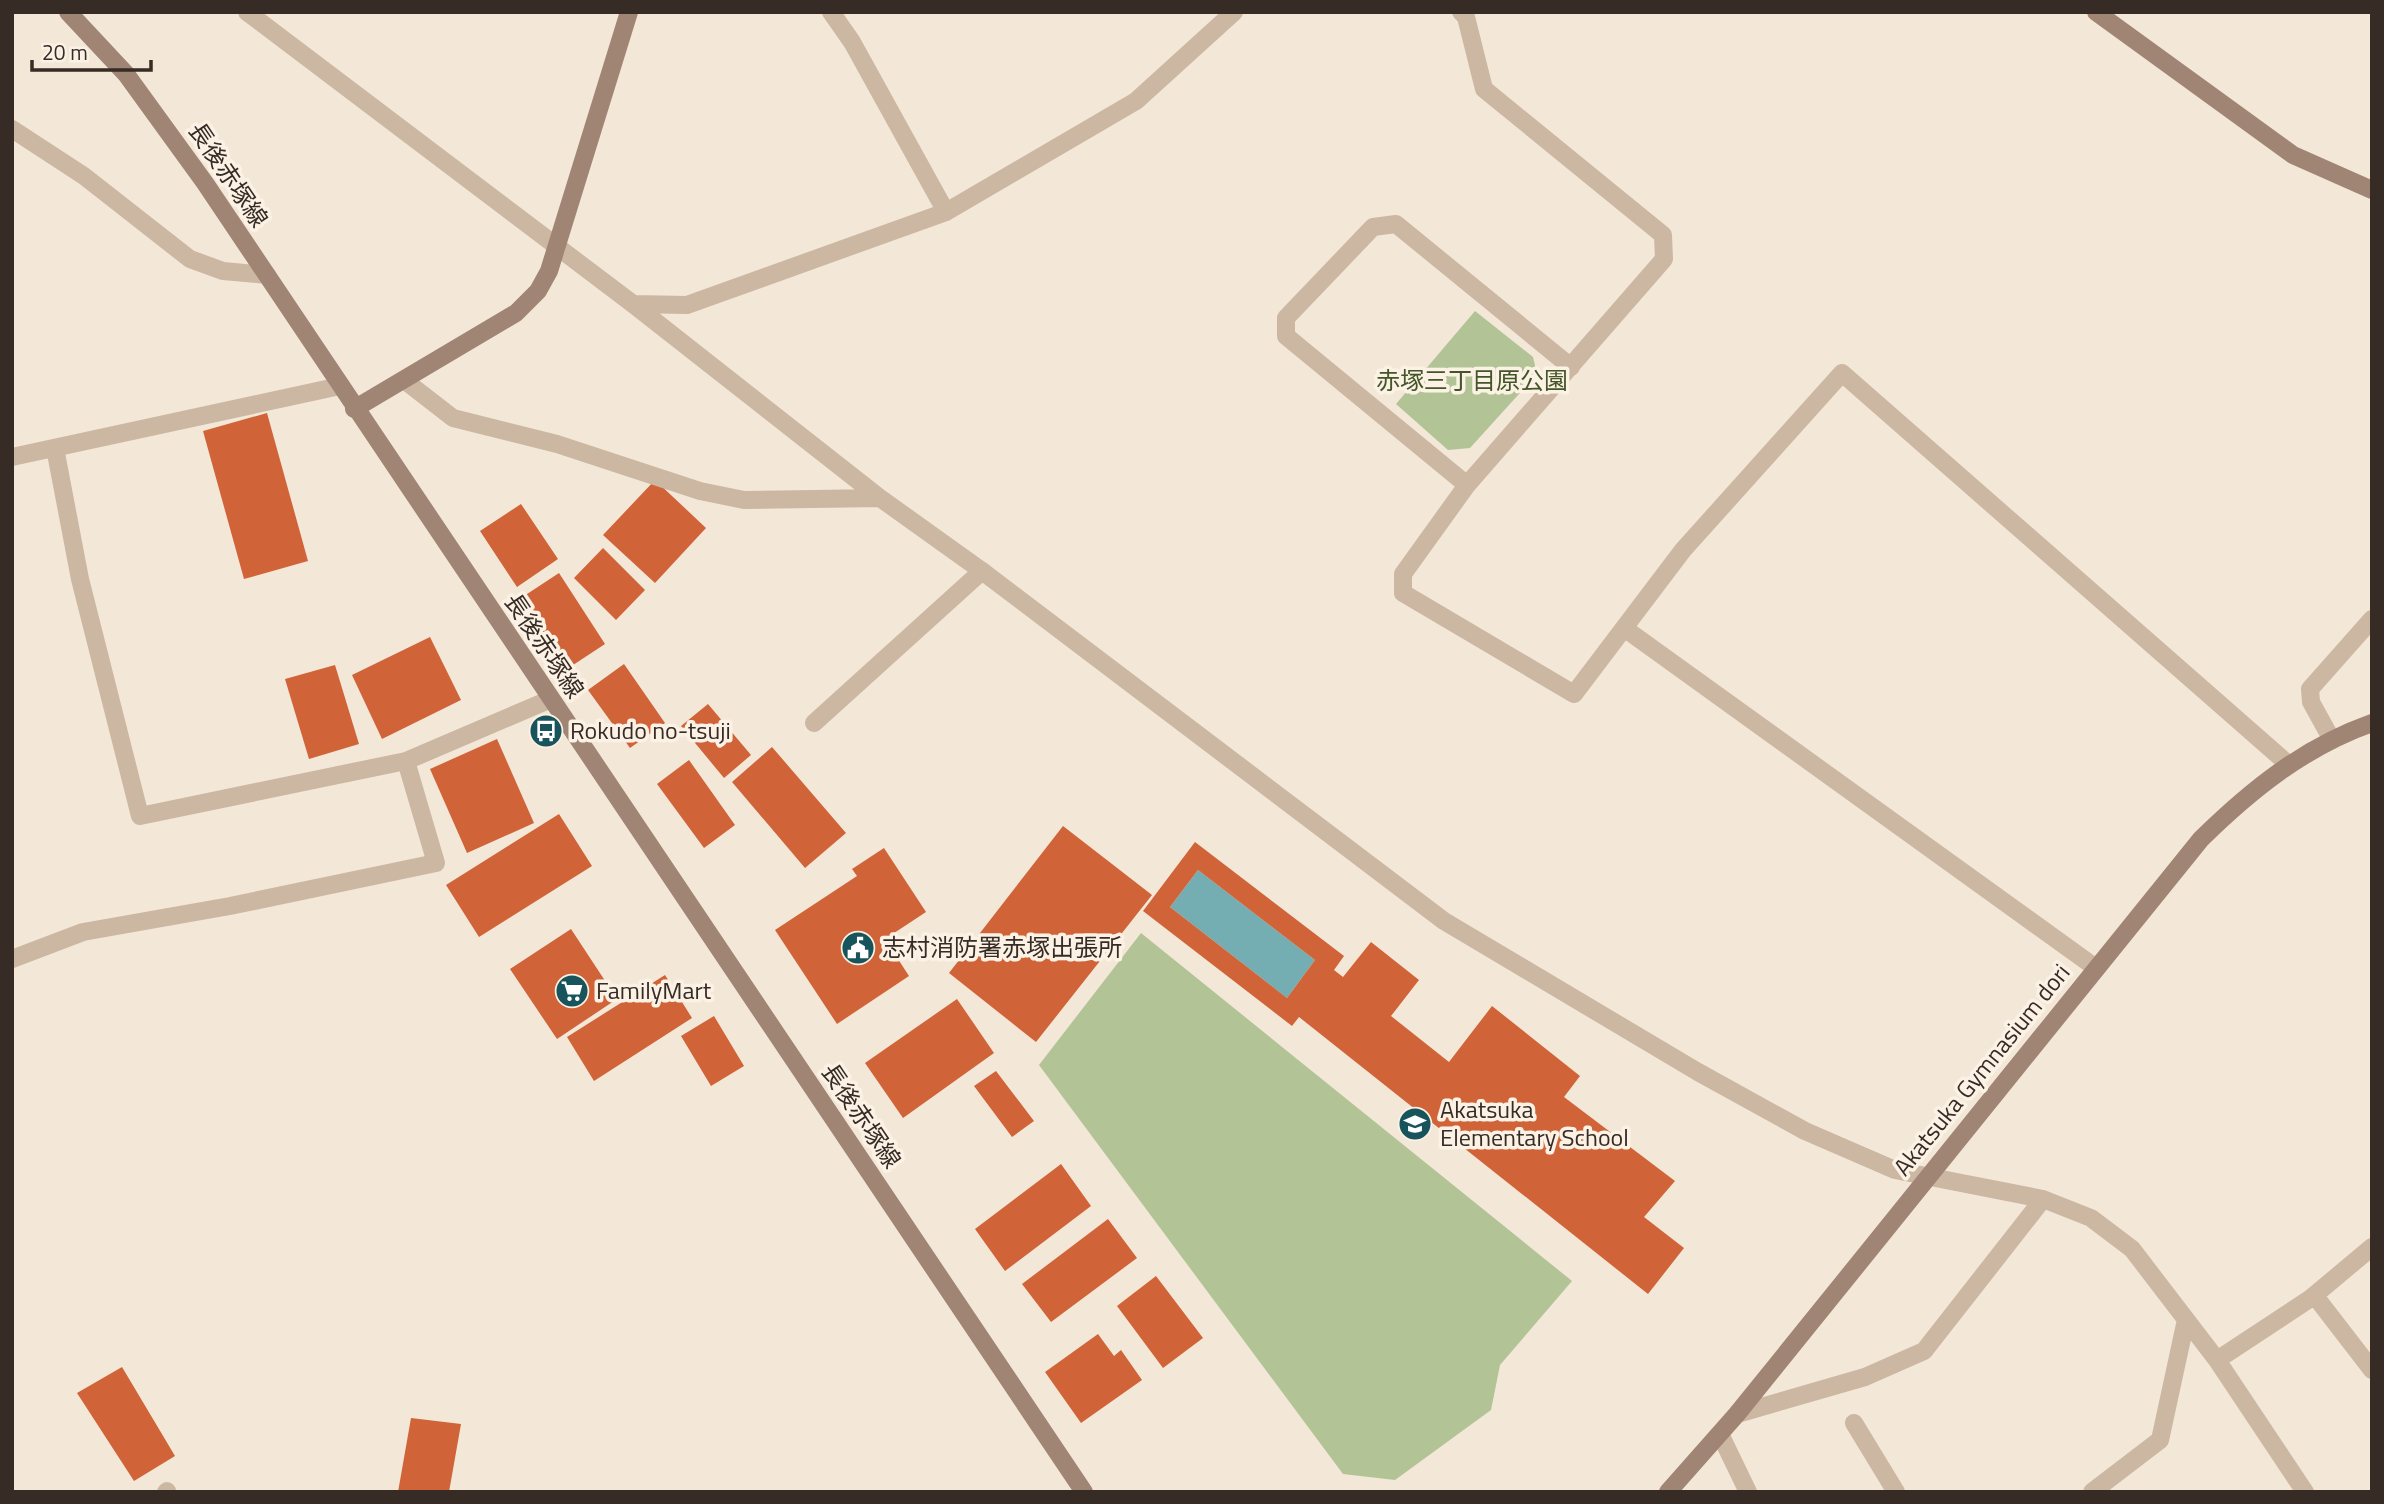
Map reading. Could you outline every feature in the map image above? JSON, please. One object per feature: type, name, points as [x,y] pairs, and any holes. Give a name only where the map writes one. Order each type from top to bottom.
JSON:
[{"type":"street","name":"長後赤塚線","points":[[68,12],[126,74],[153,109],[267,275],[354,409],[1084,1492]]},
{"type":"street","points":[[247,12],[633,304],[880,498],[982,571],[1444,921],[1698,1072],[1805,1131],[1895,1170],[2043,1199],[2091,1218],[2132,1249],[2217,1360],[2305,1492]]},
{"type":"street","points":[[354,409],[529,303],[544,282],[629,12]]},
{"type":"street","points":[[831,12],[852,42],[946,212]]},
{"type":"street","points":[[633,304],[687,305],[946,212],[1136,101],[1234,12]]},
{"type":"street","points":[[1461,12],[1466,17],[1484,89],[1663,235],[1664,259],[1467,485],[1403,574],[1403,593],[1574,694],[1683,550],[1842,373],[2288,765]]},
{"type":"street","points":[[2096,12],[2293,155],[2372,190]]},
{"type":"street","points":[[12,129],[84,176],[190,259],[223,271],[267,275]]},
{"type":"street","points":[[1467,485],[1286,335],[1286,318],[1373,227],[1396,224],[1571,367]]},
{"type":"street","points":[[404,380],[453,418],[557,444],[700,491],[744,500],[880,498]]},
{"type":"street","points":[[12,457],[340,386]]},
{"type":"street","points":[[55,448],[80,579],[140,816],[406,761],[551,699]]},
{"type":"street","points":[[814,723],[982,571]]},
{"type":"street","points":[[2332,740],[2311,702],[2310,689],[2372,619]]},
{"type":"street","points":[[1624,628],[2096,968]]},
{"type":"street","name":"Akatsuka Gymnasium dori","points":[[1668,1492],[1720,1434],[2201,839],[2245,796],[2288,765],[2332,740],[2372,723]]},
{"type":"street","points":[[12,959],[83,932],[436,863],[406,761]]},
{"type":"street","points":[[1737,1413],[1863,1383],[1924,1351],[2043,1199]]},
{"type":"street","points":[[2217,1360],[2315,1296],[2372,1247]]},
{"type":"street","points":[[2315,1296],[2372,1370]]},
{"type":"street","points":[[2092,1492],[2160,1440],[2186,1320]]},
{"type":"street","points":[[1854,1423],[1896,1492]]},
{"type":"street","points":[[1720,1434],[1748,1492]]},
{"type":"green space","name":"赤塚三丁目原公園","points":[[1475,311],[1533,357],[1537,374],[1470,448],[1448,450],[1396,404]]},
{"type":"green space","points":[[1141,933],[1572,1281],[1500,1365],[1491,1410],[1395,1480],[1343,1474],[1039,1065]]},
{"type":"water","points":[[1198,870],[1315,960],[1287,998],[1170,907]]},
{"type":"building","points":[[267,413],[308,561],[244,579],[203,431]]},
{"type":"building","points":[[655,480],[706,528],[655,583],[603,535]]},
{"type":"building","points":[[521,504],[558,559],[517,587],[480,531]]},
{"type":"building","points":[[603,548],[645,590],[616,620],[574,578]]},
{"type":"building","points":[[559,573],[605,644],[567,669],[521,598]]},
{"type":"building","points":[[430,637],[461,700],[382,739],[352,675]]},
{"type":"building","points":[[624,664],[665,723],[630,748],[588,690]]},
{"type":"building","points":[[335,665],[359,744],[309,759],[285,679]]},
{"type":"building","points":[[708,704],[751,755],[724,778],[681,726]]},
{"type":"building","points":[[497,739],[534,823],[467,853],[430,769]]},
{"type":"building","points":[[772,747],[846,833],[805,868],[732,782]]},
{"type":"building","points":[[689,760],[735,825],[704,848],[657,784]]},
{"type":"building","points":[[559,814],[592,866],[479,937],[446,885]]},
{"type":"building","points":[[1063,826],[1152,895],[1036,1042],[949,973]]},
{"type":"building","points":[[1195,842],[1344,956],[1334,970],[1343,977],[1371,942],[1419,980],[1391,1016],[1449,1062],[1492,1006],[1580,1076],[1564,1097],[1675,1181],[1644,1217],[1684,1248],[1648,1294],[1299,1017],[1292,1026],[1143,911]],"holes":[[[1198,870],[1315,960],[1287,998],[1170,907]]]},
{"type":"building","points":[[884,848],[926,912],[885,939],[909,976],[837,1024],[775,930],[857,876],[852,869]]},
{"type":"building","points":[[571,929],[617,999],[557,1039],[510,969]]},
{"type":"building","points":[[665,975],[692,1018],[594,1081],[567,1037]]},
{"type":"building","points":[[957,999],[994,1053],[903,1118],[865,1063]]},
{"type":"building","points":[[714,1016],[744,1066],[711,1086],[681,1036]]},
{"type":"building","points":[[996,1071],[1034,1121],[1012,1137],[974,1086]]},
{"type":"building","points":[[1061,1164],[1091,1206],[1005,1271],[975,1229]]},
{"type":"building","points":[[1108,1219],[1137,1258],[1051,1322],[1022,1284]]},
{"type":"building","points":[[1156,1276],[1203,1338],[1163,1368],[1117,1306]]},
{"type":"building","points":[[1098,1334],[1114,1356],[1121,1350],[1142,1380],[1081,1423],[1045,1372]]},
{"type":"building","points":[[122,1367],[175,1456],[134,1481],[77,1393]]},
{"type":"building","points":[[411,1418],[461,1424],[449,1492],[398,1492]]},
{"type":"place","name":"Rokudo no-tsuji","points":[[546,731]]},
{"type":"place","name":"志村消防署赤塚出張所","points":[[858,948]]},
{"type":"place","name":"FamilyMart","points":[[572,991]]},
{"type":"place","name":"Akatsuka Elementary School","points":[[1415,1124]]}]
